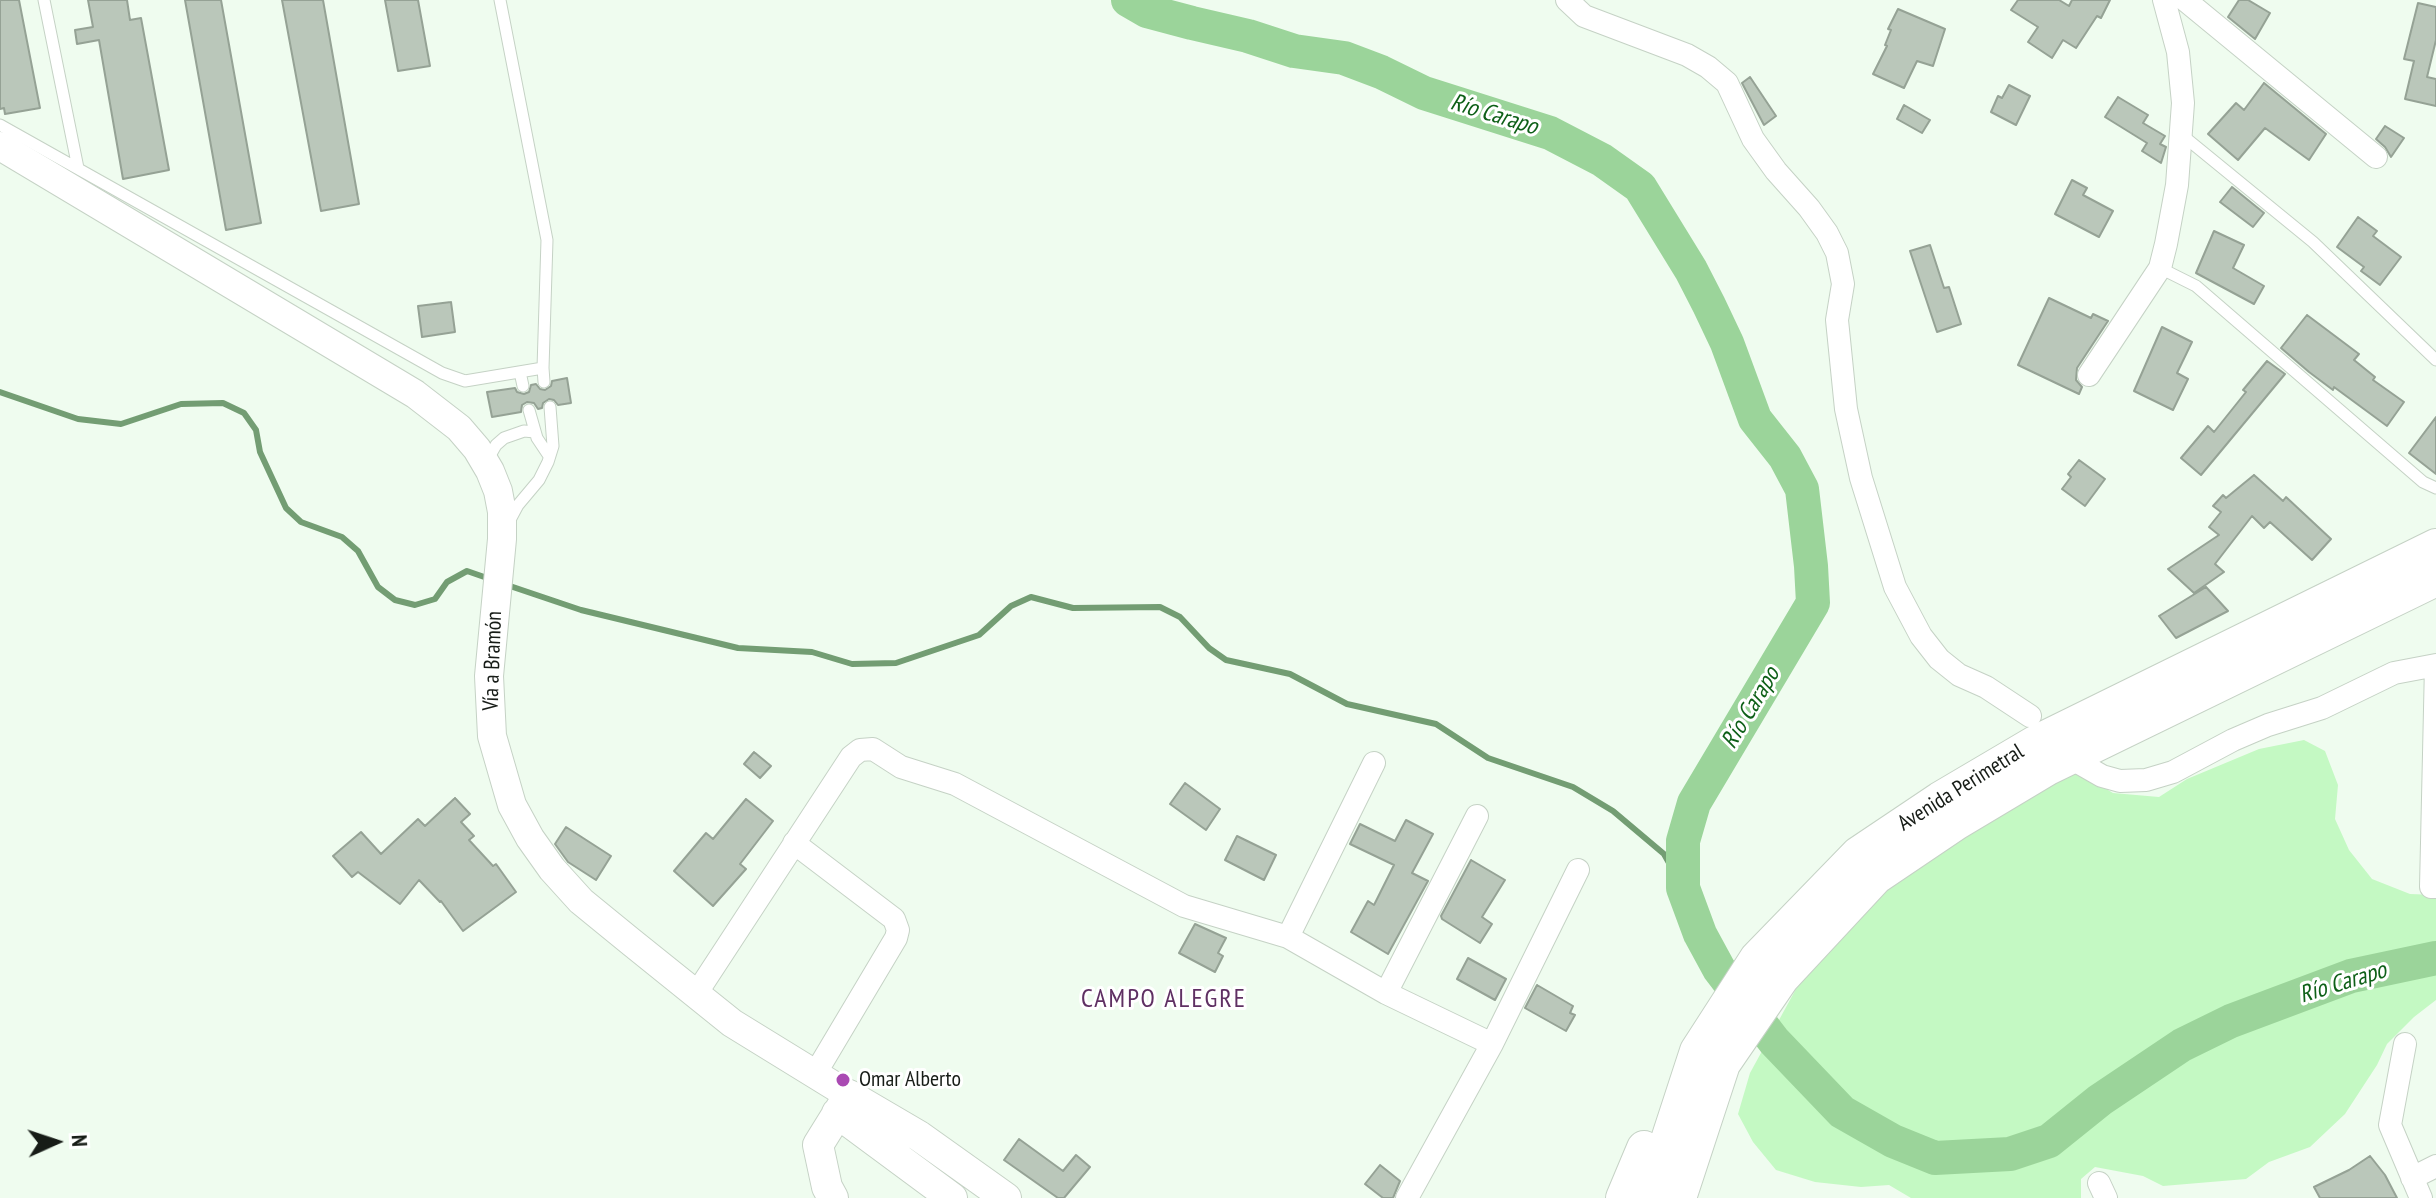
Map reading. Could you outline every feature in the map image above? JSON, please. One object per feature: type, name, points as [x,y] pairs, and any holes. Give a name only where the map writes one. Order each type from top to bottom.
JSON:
[{"type":"main road","name":"Avenida Perimetral","points":[[1649,1198],[1710,1057],[1770,968],[1858,854],[1940,799],[2035,743],[2436,546]]},
{"type":"main road","name":"Avenida Perimetral","points":[[1770,968],[1876,877],[1956,823],[2048,768],[2436,579]]},
{"type":"main road","name":"Avenida Perimetral","points":[[1679,1198],[1710,1057]]},
{"type":"main road","points":[[1623,1198],[1666,1089],[1710,1057]]},
{"type":"main road","points":[[1696,1198],[1710,1057]]},
{"type":"main road","points":[[833,1198],[827,1187],[818,1145],[843,1104]]},
{"type":"main road","name":"Vía a Bramón","points":[[843,1104],[952,1198]]},
{"type":"main road","name":"Vía a Bramón","points":[[843,1104],[919,1136],[1006,1198]]},
{"type":"street","points":[[1567,0],[1584,16],[1687,55],[1727,83],[1753,139],[1827,233],[1837,253],[1843,284],[1837,320],[1846,409],[1861,478],[1895,587],[1921,636],[1939,659],[1959,675],[1986,687],[2030,716]]},
{"type":"street","points":[[2089,375],[2160,268],[2177,185],[2183,103],[2178,52],[2164,0]]},
{"type":"street","points":[[2185,0],[2376,157]]},
{"type":"street","name":"Vía a Bramón","points":[[0,146],[415,394],[459,428],[486,464],[498,491],[502,512],[489,676],[492,736],[512,805],[545,859],[581,901],[732,1023],[815,1074],[843,1104]]},
{"type":"street","points":[[2081,764],[2102,776],[2120,781],[2146,780],[2196,761],[2268,725],[2322,708],[2394,673],[2436,665],[2431,887],[2436,887]]},
{"type":"street","points":[[696,994],[851,757],[860,750],[873,749],[901,767],[955,784],[1184,906],[1288,937],[1386,993],[1492,1044]]},
{"type":"street","points":[[1288,937],[1374,763]]},
{"type":"street","points":[[1386,993],[1477,816]]},
{"type":"street","points":[[794,843],[894,919],[898,930],[815,1074]]},
{"type":"street","points":[[1407,1198],[1492,1044],[1578,870]]},
{"type":"street","points":[[2405,1044],[2390,1125],[2416,1188],[2436,1166]]},
{"type":"lane","points":[[44,0],[78,168]]},
{"type":"lane","points":[[500,0],[547,240],[544,382]]},
{"type":"lane","points":[[0,125],[442,373],[465,381],[543,368]]},
{"type":"lane","points":[[2182,135],[2313,242],[2436,360]]},
{"type":"lane","points":[[2160,268],[2196,286],[2423,482],[2436,488]]},
{"type":"lane","points":[[520,372],[523,386]]},
{"type":"lane","points":[[502,539],[518,505],[539,480],[549,456],[553,431],[550,407]]},
{"type":"lane","points":[[529,410],[535,432],[549,456]]},
{"type":"lane","points":[[486,464],[496,445],[504,438],[524,431],[535,432]]},
{"type":"green space","points":[[2304,740],[2325,751],[2338,785],[2335,819],[2349,850],[2372,879],[2410,894],[2436,895],[2436,1000],[2387,1044],[2345,1114],[2310,1147],[2269,1162],[2246,1179],[2163,1186],[2143,1176],[2095,1167],[2081,1179],[2081,1198],[1911,1198],[1889,1185],[1861,1187],[1815,1182],[1776,1170],[1753,1142],[1738,1114],[1750,1073],[1808,967],[1856,910],[2059,766],[2113,793],[2159,797],[2187,779],[2259,749]]},
{"type":"building","points":[[0,0],[19,0],[40,108],[5,114],[4,108],[0,109]]},
{"type":"building","points":[[88,0],[127,0],[130,20],[141,18],[169,170],[123,179],[99,40],[77,44],[75,30],[93,27]]},
{"type":"building","points":[[185,0],[221,0],[261,223],[226,230]]},
{"type":"building","points":[[282,0],[323,0],[359,204],[321,211]]},
{"type":"building","points":[[385,0],[418,0],[430,66],[398,71]]},
{"type":"building","points":[[2018,0],[2059,0],[2069,6],[2072,0],[2110,0],[2101,18],[2097,16],[2076,48],[2063,40],[2052,58],[2028,42],[2038,27],[2011,10]]},
{"type":"building","points":[[2239,0],[2248,0],[2270,13],[2255,39],[2228,17]]},
{"type":"building","points":[[2418,3],[2436,7],[2436,40],[2427,77],[2436,79],[2436,106],[2405,99],[2414,61],[2404,59]]},
{"type":"building","points":[[1898,9],[1945,29],[1933,66],[1917,61],[1904,88],[1873,74],[1887,46],[1891,30],[1888,29]]},
{"type":"building","points":[[1750,77],[1776,116],[1764,125],[1742,83]]},
{"type":"building","points":[[2264,83],[2326,134],[2309,160],[2265,128],[2238,160],[2208,134],[2236,103],[2244,110]]},
{"type":"building","points":[[2009,85],[2030,96],[2016,125],[1991,112],[1998,96],[2002,98]]},
{"type":"building","points":[[2118,97],[2148,115],[2143,123],[2165,136],[2160,144],[2166,147],[2161,163],[2142,151],[2147,143],[2105,117]]},
{"type":"building","points":[[1904,105],[1930,120],[1922,133],[1897,119]]},
{"type":"building","points":[[2385,126],[2404,138],[2391,157],[2376,139]]},
{"type":"building","points":[[2072,180],[2087,188],[2083,195],[2113,211],[2099,237],[2055,214]]},
{"type":"building","points":[[2232,187],[2264,213],[2253,227],[2220,202]]},
{"type":"building","points":[[2358,217],[2377,231],[2373,236],[2401,257],[2380,285],[2361,271],[2364,267],[2337,247]]},
{"type":"building","points":[[2214,231],[2244,245],[2233,268],[2264,286],[2254,304],[2196,273]]},
{"type":"building","points":[[1930,245],[1944,288],[1949,287],[1961,324],[1937,332],[1910,251]]},
{"type":"building","points":[[2049,298],[2091,318],[2093,314],[2108,321],[2077,368],[2076,380],[2082,387],[2079,394],[2018,365]]},
{"type":"building","points":[[451,302],[455,332],[422,337],[418,306]]},
{"type":"building","points":[[2307,315],[2359,354],[2354,360],[2375,377],[2373,380],[2404,402],[2387,426],[2334,387],[2333,390],[2281,348]]},
{"type":"building","points":[[2162,327],[2192,342],[2177,373],[2188,379],[2173,410],[2134,391]]},
{"type":"building","points":[[2267,361],[2285,374],[2201,475],[2181,458],[2208,426],[2214,432]]},
{"type":"building","points":[[567,378],[571,403],[558,405],[549,399],[538,409],[534,403],[527,402],[522,405],[521,412],[492,417],[487,392],[515,388],[524,394],[529,392],[531,385],[536,384],[545,390],[552,381]]},
{"type":"building","points":[[2436,417],[2436,474],[2409,453]]},
{"type":"building","points":[[2079,460],[2105,479],[2085,506],[2062,489],[2071,477],[2068,474]]},
{"type":"building","points":[[2254,475],[2283,501],[2286,497],[2331,539],[2312,560],[2270,522],[2264,528],[2252,516],[2215,564],[2224,572],[2194,593],[2168,569],[2219,535],[2209,527],[2221,512],[2213,506],[2223,495],[2226,498]]},
{"type":"building","points":[[2206,587],[2228,611],[2176,638],[2159,616]]},
{"type":"building","points":[[754,752],[771,766],[760,778],[744,764]]},
{"type":"building","points":[[1185,783],[1220,809],[1206,830],[1170,804]]},
{"type":"building","points":[[455,798],[470,814],[461,822],[474,836],[469,840],[493,866],[496,864],[516,892],[463,931],[441,901],[419,880],[400,904],[358,872],[352,877],[333,856],[361,832],[381,854],[418,819],[425,826]]},
{"type":"building","points":[[746,799],[773,821],[740,864],[746,869],[713,906],[674,871],[706,833],[713,839]]},
{"type":"building","points":[[1406,820],[1433,834],[1412,873],[1428,881],[1388,954],[1351,932],[1368,901],[1374,905],[1394,865],[1350,844],[1360,824],[1395,841]]},
{"type":"building","points":[[566,827],[611,856],[596,880],[568,862],[555,844]]},
{"type":"building","points":[[1237,836],[1276,855],[1264,880],[1225,860]]},
{"type":"building","points":[[1471,860],[1505,880],[1482,917],[1492,924],[1480,943],[1441,916]]},
{"type":"building","points":[[1195,924],[1226,938],[1218,953],[1223,956],[1215,972],[1179,953]]},
{"type":"building","points":[[1468,958],[1506,979],[1495,1000],[1457,979]]},
{"type":"building","points":[[1537,985],[1573,1006],[1570,1013],[1575,1015],[1566,1031],[1525,1008]]},
{"type":"building","points":[[1019,1139],[1063,1171],[1076,1155],[1090,1167],[1064,1198],[1058,1198],[1004,1160]]},
{"type":"building","points":[[2370,1156],[2397,1198],[2320,1198],[2314,1187]]},
{"type":"building","points":[[1380,1165],[1400,1181],[1393,1198],[1383,1198],[1365,1184]]},
{"type":"waterway","name":"Río Carapo","points":[[1128,0],[1147,11],[1294,51],[1344,58],[1424,93],[1550,133],[1602,160],[1640,187],[1709,305],[1727,343],[1755,419],[1785,457],[1802,489],[1811,566],[1813,603],[1694,803],[1683,841],[1683,888],[1700,934],[1719,969],[1774,1041],[1842,1112],[1893,1141],[1935,1158],[2010,1154],[2049,1141],[2100,1100],[2182,1045],[2231,1021],[2351,976],[2436,958]]},
{"type":"waterway","points":[[0,392],[78,419],[121,424],[181,404],[223,403],[244,413],[256,430],[260,452],[286,508],[301,522],[342,537],[358,551],[378,587],[395,600],[415,605],[435,599],[447,582],[467,571],[490,579]]},
{"type":"waterway","points":[[504,584],[581,610],[738,648],[812,652],[852,664],[896,663],[979,635],[1011,606],[1031,597],[1073,608],[1160,607],[1180,617],[1209,648],[1226,660],[1290,674],[1347,704],[1436,724],[1488,758],[1573,787],[1613,811],[1664,854],[1683,888]]},
{"type":"place","name":"Omar Alberto","points":[[843,1080]]},
{"type":"district","name":"CAMPO ALEGRE","points":[[1164,1000]]}]
